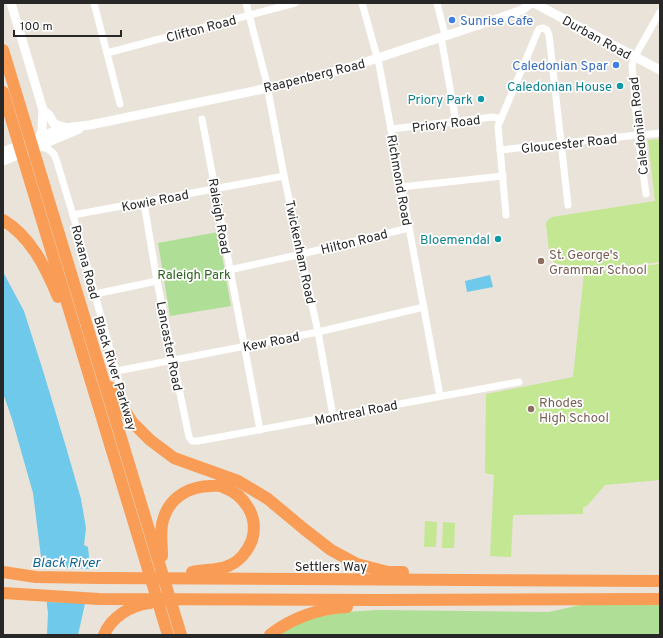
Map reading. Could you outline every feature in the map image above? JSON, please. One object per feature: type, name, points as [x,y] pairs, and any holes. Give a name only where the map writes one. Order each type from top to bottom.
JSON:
[{"type":"highway","points":[[3,50],[18,121]]},
{"type":"highway","points":[[3,92],[18,121]]},
{"type":"highway","name":"Black River Parkway","points":[[18,121],[40,170],[102,374],[181,621],[181,635]]},
{"type":"highway","name":"Black River Parkway","points":[[18,121],[28,174],[168,634]]},
{"type":"highway","points":[[3,220],[32,246],[50,276],[88,370]]},
{"type":"highway","points":[[102,374],[132,422],[150,440],[174,458],[238,481],[268,499],[304,530],[331,550],[357,564],[388,572],[418,573],[471,580]]},
{"type":"highway","points":[[160,557],[163,517],[170,505],[184,492],[202,486],[222,486],[238,494],[247,504],[253,517],[254,532],[250,546],[241,558],[228,566],[214,570],[196,571],[172,578]]},
{"type":"highway","name":"Settlers Way","points":[[3,572],[36,576],[99,578],[660,581]]},
{"type":"highway","points":[[627,581],[660,576]]},
{"type":"highway","points":[[3,593],[99,598],[188,599],[660,599]]},
{"type":"highway","points":[[104,635],[118,616],[140,604],[188,599]]},
{"type":"highway","points":[[270,635],[277,629],[301,617],[334,608],[365,606],[379,600]]},
{"type":"highway","points":[[607,600],[660,604]]},
{"type":"highway","points":[[181,621],[187,635]]},
{"type":"main road","points":[[11,3],[43,110],[42,130],[37,147]]},
{"type":"main road","name":"Raapenberg Road","points":[[3,152],[40,136],[66,128],[268,88],[344,69],[522,10],[532,3]]},
{"type":"main road","name":"Durban Road","points":[[532,3],[634,58],[660,70]]},
{"type":"main road","points":[[43,110],[49,115],[54,124],[66,128]]},
{"type":"main road","name":"Raapenberg Road","points":[[3,161],[90,124]]},
{"type":"street","points":[[94,3],[120,104]]},
{"type":"street","name":"Twickenham Road","points":[[246,3],[268,88],[284,176],[318,332],[333,416]]},
{"type":"street","name":"Clifton Road","points":[[107,53],[295,3]]},
{"type":"street","name":"Richmond Road","points":[[362,3],[380,64],[401,187],[440,396]]},
{"type":"street","points":[[436,3],[443,36],[456,122]]},
{"type":"street","points":[[634,58],[660,12]]},
{"type":"street","points":[[506,215],[498,126],[537,33],[539,29],[543,28],[547,30],[549,34],[560,144],[568,205]]},
{"type":"street","name":"Caledonian Road","points":[[634,58],[632,66],[641,135],[646,194]]},
{"type":"street","name":"Priory Road","points":[[391,129],[493,117],[501,119]]},
{"type":"street","name":"Raleigh Road","points":[[202,120],[260,430]]},
{"type":"street","name":"Gloucester Road","points":[[500,150],[660,133]]},
{"type":"street","name":"Roxana Road","points":[[37,147],[47,148],[54,154],[58,162],[121,389]]},
{"type":"street","name":"Kowie Road","points":[[73,215],[284,176]]},
{"type":"street","points":[[401,187],[502,176]]},
{"type":"street","name":"Lancaster Road","points":[[144,203],[157,281],[189,437],[192,441]]},
{"type":"street","name":"Hilton Road","points":[[229,270],[409,228]]},
{"type":"street","points":[[95,294],[157,281]]},
{"type":"street","name":"Kew Road","points":[[116,371],[318,332],[424,307]]},
{"type":"street","name":"Montreal Road","points":[[192,441],[198,442],[519,382]]},
{"type":"green space","points":[[660,139],[660,262],[583,271],[567,269],[564,265],[557,264],[550,259],[546,225],[547,221],[552,217],[655,201],[648,140]]},
{"type":"green space","name":"Raleigh Park","points":[[218,232],[231,306],[170,316],[158,243]]},
{"type":"green space","points":[[660,264],[660,480],[605,485],[587,506],[583,507],[583,514],[513,515],[511,557],[490,556],[494,475],[485,473],[486,394],[573,377],[584,273]]},
{"type":"green space","points":[[425,521],[437,522],[436,547],[424,547]]},
{"type":"green space","points":[[443,522],[455,523],[454,548],[442,548]]},
{"type":"green space","points":[[607,599],[660,604],[660,635],[278,635],[283,631],[313,618],[345,612],[379,610],[549,612]]},
{"type":"water","name":"Black River","points":[[3,272],[24,311],[81,499],[86,528],[84,545],[88,547],[89,570],[87,591],[78,635],[47,635],[48,613],[33,493],[3,393]]},
{"type":"water","points":[[490,275],[493,287],[467,292],[465,281]]},
{"type":"pier","points":[[40,567],[92,569],[88,603],[45,602]]},
{"type":"place","name":"Sunrise Cafe","points":[[452,20]]},
{"type":"place","name":"Caledonian Spar","points":[[616,65]]},
{"type":"place","name":"Caledonian House","points":[[620,86]]},
{"type":"place","name":"Priory Park","points":[[481,99]]},
{"type":"place","name":"Bloemendal","points":[[498,239]]},
{"type":"place","name":"St. George's Grammar School","points":[[541,261]]},
{"type":"place","name":"Rhodes High School","points":[[531,409]]}]
